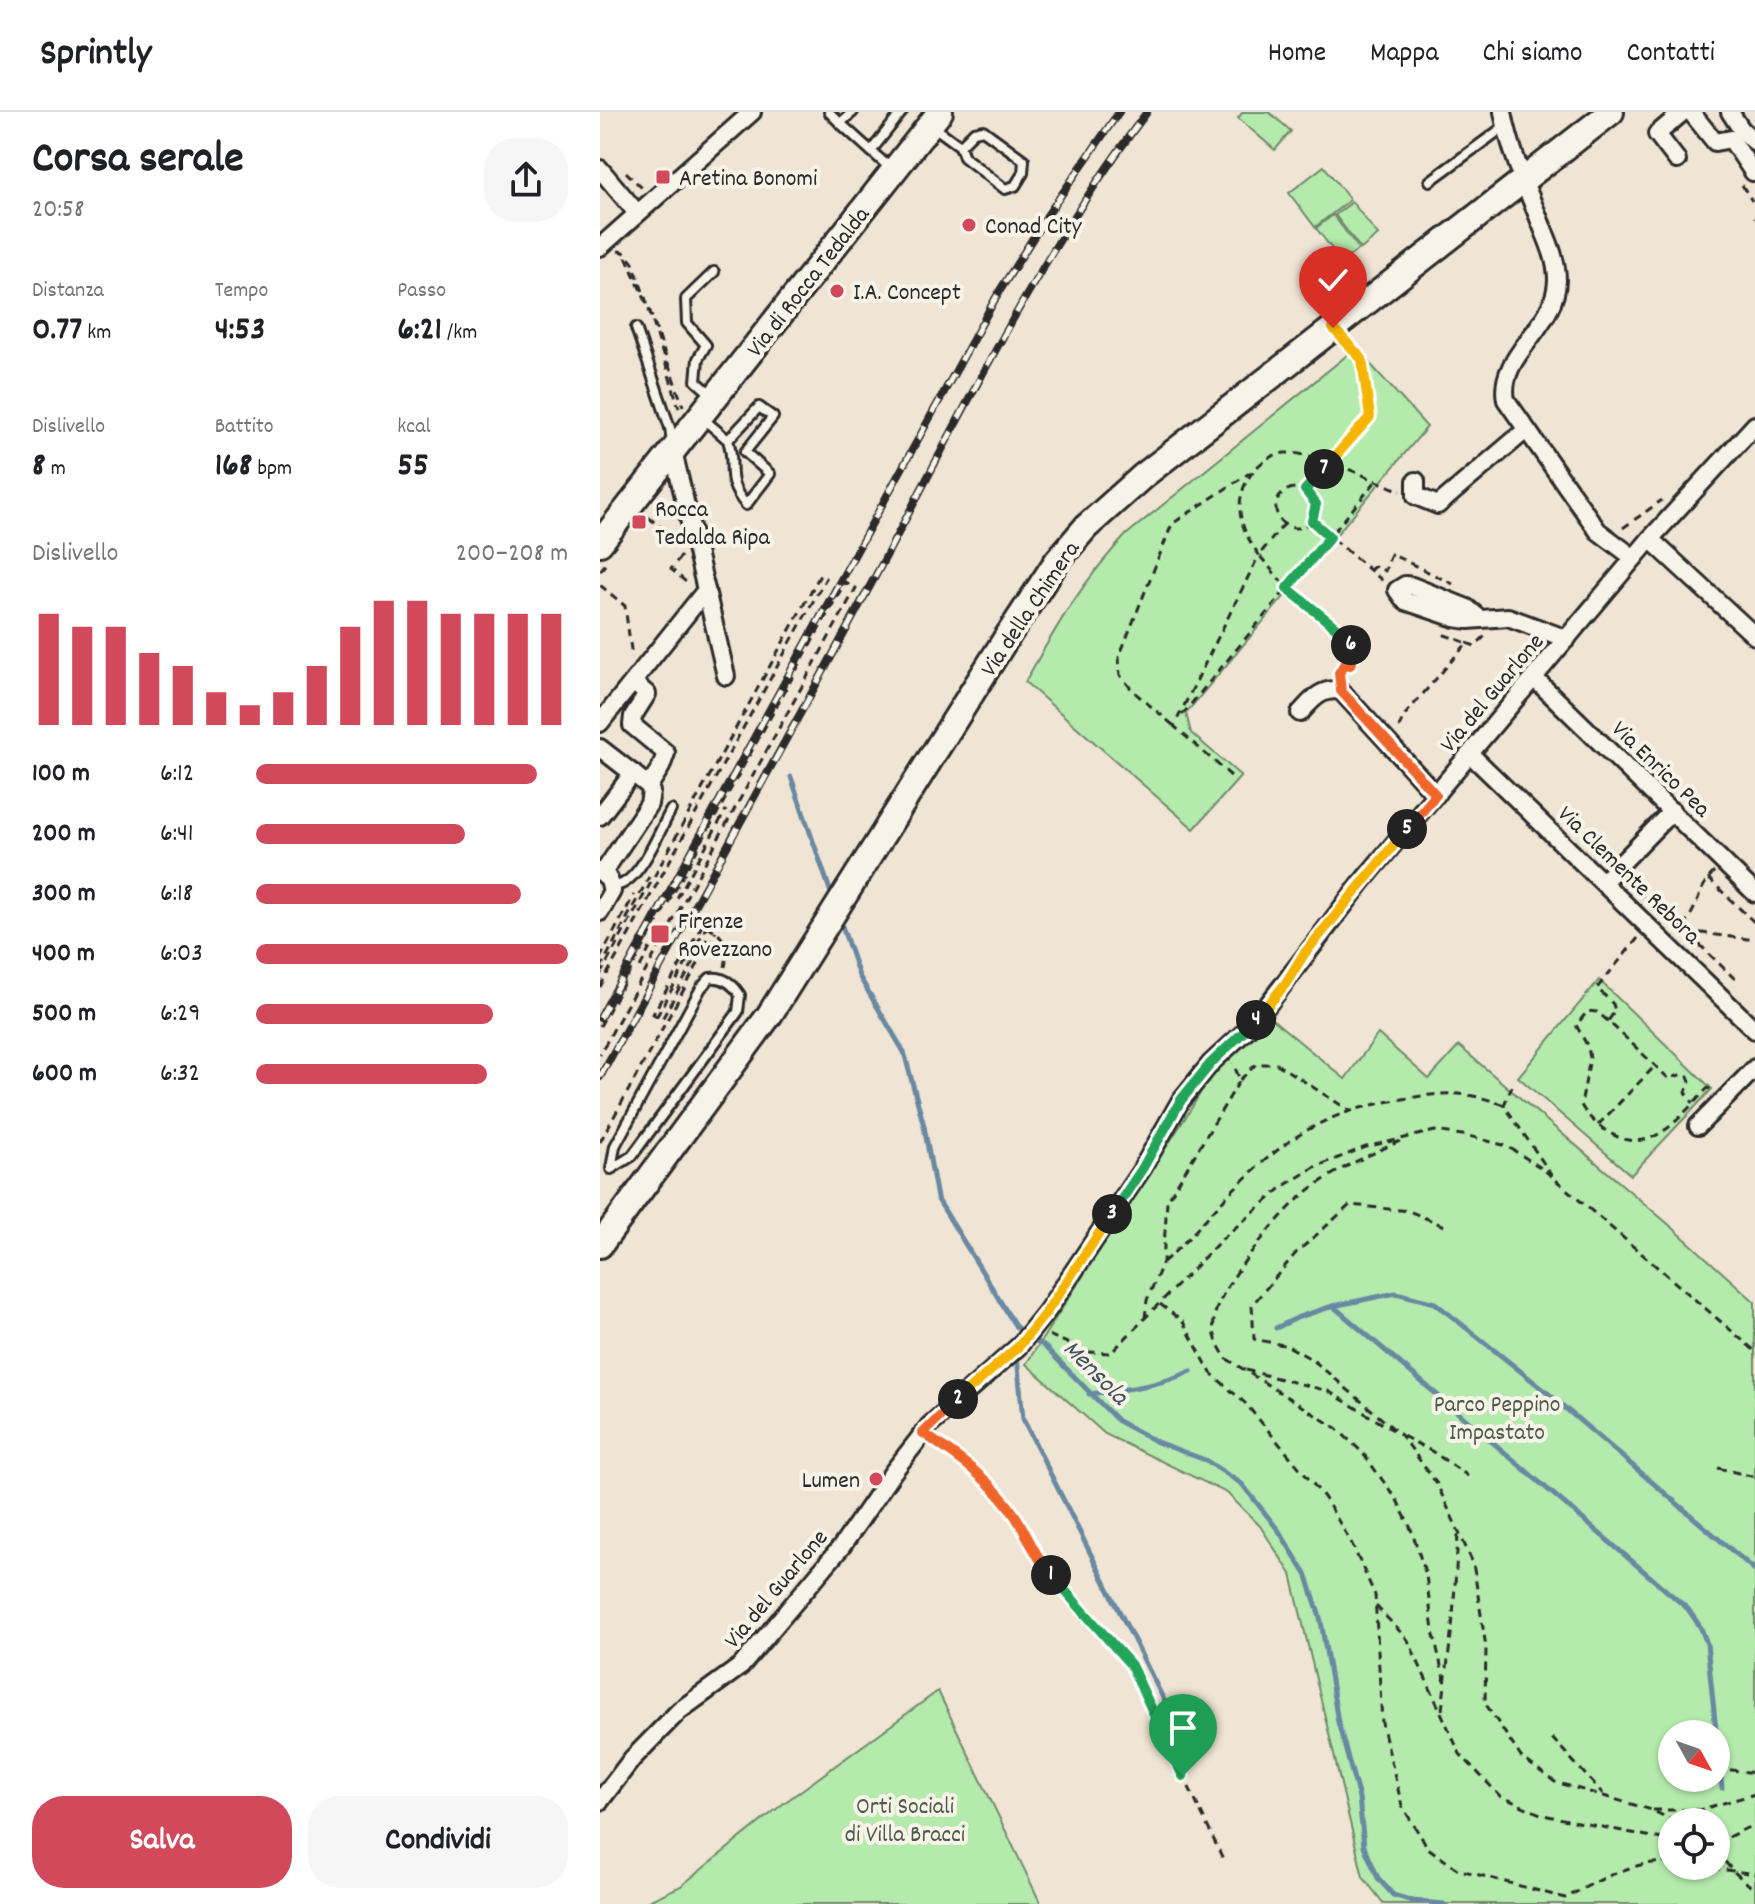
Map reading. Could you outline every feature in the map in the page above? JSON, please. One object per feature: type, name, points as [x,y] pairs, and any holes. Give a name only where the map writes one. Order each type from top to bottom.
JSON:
[{"type":"street","points":[[604,248],[637,213],[752,112]]},
{"type":"street","name":"Via della Chimera","points":[[600,1245],[770,1014],[1005,640],[1071,543],[1143,476],[1611,112]]},
{"type":"street","points":[[1677,160],[1657,134],[1683,112]]},
{"type":"street","points":[[1691,112],[1715,142],[1736,134],[1755,142]]},
{"type":"street","points":[[1730,112],[1736,134],[1755,171]]},
{"type":"street","name":"Via di Rocca Tedalda","points":[[600,543],[673,451],[689,413],[715,397],[935,118]]},
{"type":"street","points":[[1504,119],[1552,253],[1557,284],[1555,297],[1543,323],[1509,370],[1504,385],[1508,404],[1598,531],[1634,558]]},
{"type":"street","points":[[600,169],[637,213]]},
{"type":"street","name":"Via del Guarlone","points":[[600,1801],[632,1759],[679,1711],[741,1666],[842,1546],[923,1433],[1019,1346],[1142,1169],[1181,1100],[1253,1024],[1342,907],[1650,539],[1755,425]]},
{"type":"street","points":[[1416,489],[1438,505],[1526,430]]},
{"type":"street","points":[[673,451],[726,676]]},
{"type":"street","points":[[1650,539],[1755,636]]},
{"type":"street","points":[[1397,590],[1405,585],[1412,586],[1467,608],[1479,618],[1508,617],[1567,639]]},
{"type":"street","points":[[600,723],[633,675],[706,590]]},
{"type":"street","points":[[633,675],[647,694],[633,716],[632,725],[666,753],[649,786]]},
{"type":"street","name":"Via Enrico Pea","points":[[1534,678],[1755,893]]},
{"type":"street","points":[[1300,713],[1321,692],[1330,689],[1341,691],[1436,795]]},
{"type":"street","points":[[600,748],[649,786],[651,792],[649,804],[605,877],[611,897],[600,912]]},
{"type":"street","name":"Via Clemente Rebora","points":[[1470,754],[1755,1030]]},
{"type":"street","points":[[600,816],[633,773]]},
{"type":"street","points":[[1604,881],[1672,811]]},
{"type":"street","points":[[1698,1126],[1755,1068]]},
{"type":"lane","points":[[829,112],[894,171]]},
{"type":"lane","points":[[840,123],[853,112]]},
{"type":"lane","points":[[871,151],[902,112]]},
{"type":"lane","points":[[935,118],[960,146],[964,157],[1005,189],[1015,186],[1023,173],[1024,160],[983,130],[974,132],[960,146]]},
{"type":"lane","points":[[1430,181],[1504,119]]},
{"type":"lane","points":[[714,272],[686,299],[687,323],[706,345],[698,359],[696,381],[715,397]]},
{"type":"lane","points":[[636,328],[670,428],[673,451]]},
{"type":"lane","points":[[728,440],[759,407],[773,417],[745,452],[733,455]]},
{"type":"lane","points":[[689,413],[728,440],[733,455],[729,469],[735,492],[746,505],[770,474],[745,452]]},
{"type":"lane","points":[[605,877],[620,887],[634,878],[671,810]]},
{"type":"lane","points":[[710,978],[722,978],[740,995],[738,1012],[632,1156],[611,1169],[615,1146],[701,988],[710,978]]},
{"type":"path","points":[[604,248],[623,254],[631,264],[689,413]]},
{"type":"path","points":[[1305,490],[1370,417],[1362,359],[1333,328]]},
{"type":"path","points":[[1231,776],[1134,692],[1120,675],[1119,657],[1172,524],[1266,460],[1282,453],[1301,454],[1376,481],[1416,489]]},
{"type":"path","points":[[1254,470],[1243,492],[1240,514],[1243,529],[1259,555],[1287,588],[1345,635],[1352,645],[1354,656],[1350,665],[1345,663],[1339,673],[1341,691]]},
{"type":"path","points":[[1174,726],[1376,481]]},
{"type":"path","points":[[1292,489],[1305,490],[1316,504],[1312,521],[1295,528],[1284,524],[1277,513],[1281,495],[1292,489]]},
{"type":"path","points":[[1616,533],[1663,500]]},
{"type":"path","points":[[645,514],[687,549],[671,569],[688,583]]},
{"type":"path","points":[[1312,521],[1397,590]]},
{"type":"path","points":[[1178,720],[1259,555],[1284,524]]},
{"type":"path","points":[[1370,570],[1375,566],[1385,571],[1391,554],[1454,582],[1450,591]]},
{"type":"path","points":[[600,969],[820,575],[826,578],[600,987]]},
{"type":"path","points":[[600,1026],[845,582],[856,588],[600,1054]]},
{"type":"path","points":[[600,585],[625,606],[633,675]]},
{"type":"path","points":[[1395,738],[1403,717],[1467,643],[1445,635],[1449,624]]},
{"type":"path","points":[[721,807],[732,813]]},
{"type":"path","points":[[677,898],[726,810]]},
{"type":"path","points":[[1684,929],[1694,915],[1701,887],[1724,862]]},
{"type":"path","points":[[1621,875],[1660,913],[1663,909],[1737,981]]},
{"type":"path","points":[[600,975],[650,877]]},
{"type":"path","points":[[1708,878],[1755,923]]},
{"type":"path","points":[[600,958],[634,895]]},
{"type":"path","points":[[657,1016],[714,913],[708,910],[653,1014],[662,1019],[706,940],[709,942]]},
{"type":"path","points":[[707,926],[723,936],[726,946],[722,978]]},
{"type":"path","points":[[1684,929],[1755,940]]},
{"type":"path","points":[[600,1142],[716,931]]},
{"type":"path","points":[[1608,1021],[1615,1011],[1613,1004],[1597,988],[1643,932]]},
{"type":"path","points":[[640,967],[650,948]]},
{"type":"path","points":[[634,964],[646,970]]},
{"type":"path","points":[[1693,1103],[1686,1092],[1690,1081],[1688,1076],[1676,1074],[1669,1079],[1597,1012],[1588,1011],[1576,1025],[1588,1047],[1590,1058],[1581,1105],[1598,1125],[1629,1141],[1644,1142],[1659,1135],[1693,1103],[1708,1088],[1714,1093]]},
{"type":"path","points":[[1227,1048],[1240,1080]]},
{"type":"path","points":[[1145,1318],[1147,1300],[1163,1262],[1167,1201],[1240,1080],[1256,1064],[1277,1064],[1350,1111]]},
{"type":"path","points":[[1598,1125],[1655,1066]]},
{"type":"path","points":[[1504,1105],[1512,1086]]},
{"type":"path","points":[[1163,1262],[1180,1248],[1235,1188],[1285,1143],[1320,1121],[1375,1103],[1436,1093],[1474,1094],[1504,1105],[1555,1180]]},
{"type":"path","points":[[1033,1328],[1087,1352],[1111,1353],[1222,1239],[1285,1185],[1315,1167],[1366,1147],[1435,1131],[1507,1146],[1555,1180],[1755,1351]]},
{"type":"path","points":[[1409,1137],[1354,1161],[1303,1195],[1238,1268],[1224,1292],[1214,1319],[1217,1345],[1227,1359],[1336,1428],[1362,1452],[1397,1500],[1411,1529],[1426,1575],[1433,1631],[1445,1683]]},
{"type":"path","points":[[1444,1226],[1409,1211],[1350,1205],[1296,1253],[1252,1305],[1254,1339],[1288,1346],[1313,1360],[1402,1436],[1437,1484],[1473,1563],[1486,1647],[1485,1703],[1521,1757],[1555,1782],[1603,1794],[1658,1813]]},
{"type":"path","points":[[1160,1304],[1183,1322],[1211,1373],[1245,1403],[1324,1497],[1351,1542],[1375,1595],[1382,1723],[1402,1806],[1428,1848],[1457,1869],[1565,1898],[1644,1863],[1658,1863]]},
{"type":"path","points":[[1240,1368],[1328,1391],[1468,1476]]},
{"type":"path","points":[[923,1433],[991,1484],[1015,1515],[1044,1567],[1131,1665],[1223,1859]]},
{"type":"path","points":[[1718,1468],[1755,1477]]},
{"type":"path","points":[[1442,1714],[1453,1618],[1458,1531]]},
{"type":"path","points":[[1376,1606],[1408,1640],[1460,1754],[1500,1796],[1543,1815],[1658,1838]]},
{"type":"path","points":[[1552,1738],[1603,1794]]},
{"type":"path","points":[[1730,1770],[1755,1773]]},
{"type":"path","points":[[1652,1810],[1699,1810],[1755,1794]]},
{"type":"path","points":[[1730,1836],[1755,1824]]},
{"type":"path","points":[[1730,1867],[1755,1890]]},
{"type":"path","points":[[1730,1871],[1755,1874]]},
{"type":"green space","points":[[1243,112],[1269,112],[1291,131],[1275,150],[1238,118]]},
{"type":"green space","points":[[1324,166],[1350,200],[1315,227],[1289,193]]},
{"type":"green space","points":[[1352,202],[1378,235],[1361,249],[1335,215]]},
{"type":"green space","points":[[1333,215],[1359,249],[1342,262],[1316,228]]},
{"type":"green space","points":[[1356,348],[1427,427],[1186,713],[1191,733],[1241,776],[1194,829],[1025,682],[1059,623],[1127,534]]},
{"type":"green space","points":[[1599,980],[1712,1089],[1631,1175],[1518,1077]]},
{"type":"green space","name":"Parco Peppino Impastato","points":[[1272,1019],[1345,1079],[1378,1034],[1429,1079],[1459,1046],[1755,1302],[1755,1904],[1384,1904],[1363,1877],[1291,1574],[1260,1526],[1227,1493],[1105,1434],[1026,1364],[1227,1048]]},
{"type":"green space","name":"Orti Sociali di Villa Bracci","points":[[938,1691],[1041,1904],[642,1904],[681,1886],[784,1803]]},
{"type":"waterway","name":"Mensola","points":[[791,777],[833,899]]},
{"type":"waterway","name":"Mensola","points":[[840,920],[859,976],[904,1052],[924,1126],[937,1198],[1016,1327],[1045,1347],[1118,1421],[1157,1442],[1205,1460],[1242,1484],[1279,1531],[1307,1576],[1321,1621],[1338,1722],[1359,1798],[1364,1846],[1378,1878],[1393,1895],[1413,1901],[1444,1904]]},
{"type":"waterway","points":[[1276,1328],[1333,1306],[1396,1293],[1435,1303],[1544,1390],[1755,1570]]},
{"type":"waterway","points":[[1333,1306],[1688,1609],[1707,1644],[1715,1720]]},
{"type":"waterway","points":[[1019,1355],[1023,1419],[1187,1746]]},
{"type":"waterway","points":[[1089,1394],[1154,1384],[1191,1371]]},
{"type":"railway","points":[[600,1018],[999,292],[1048,214],[1119,112]]},
{"type":"railway","points":[[600,1077],[842,638],[1002,338],[1070,223],[1147,112]]},
{"type":"place","name":"Aretina Bonomi","points":[[663,177]]},
{"type":"place","name":"Conad City","points":[[969,225]]},
{"type":"place","name":"I.A. Concept","points":[[837,291]]},
{"type":"place","name":"Rocca Tedalda Ripa","points":[[639,522]]},
{"type":"place","name":"Firenze Rovezzano","points":[[660,934]]},
{"type":"place","name":"Lumen","points":[[876,1479]]},
{"type":"route","points":[[1183,1776],[1131,1665],[1044,1567],[1015,1515],[991,1484],[923,1433],[1019,1346],[1047,1311],[1142,1169],[1181,1100],[1211,1063],[1253,1024],[1286,983],[1304,954],[1436,795],[1341,691],[1339,673],[1345,663],[1350,665],[1354,656],[1352,645],[1345,635],[1287,588],[1330,537],[1312,521],[1316,504],[1305,490],[1370,417],[1362,359],[1333,328]]}]
